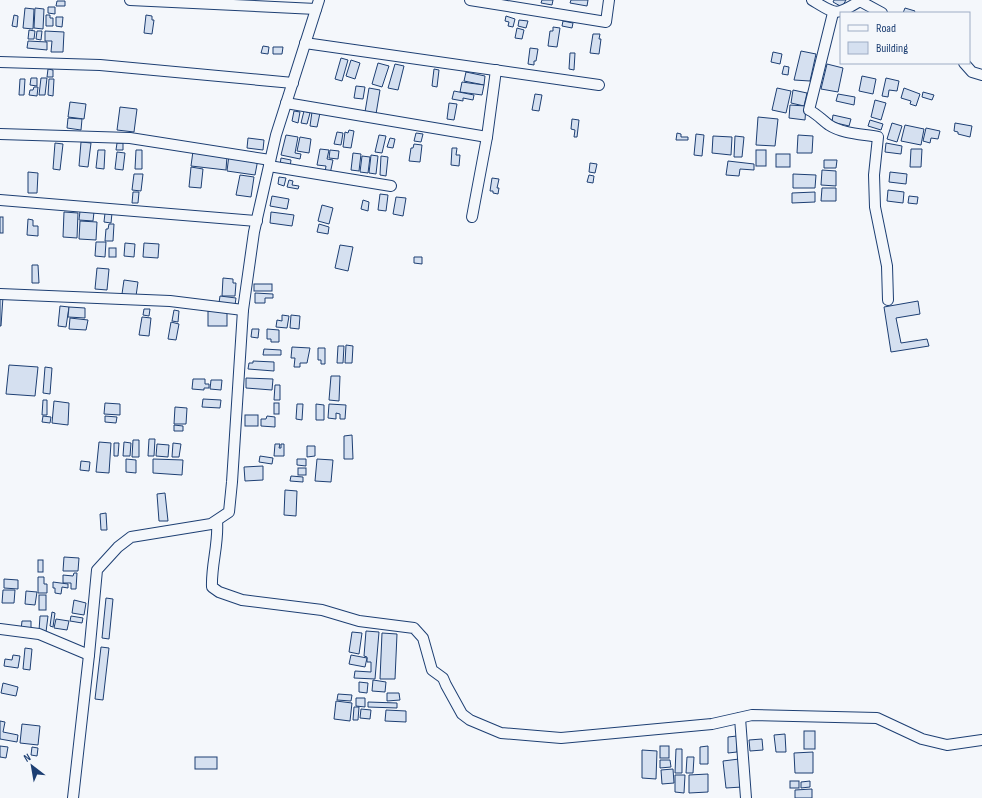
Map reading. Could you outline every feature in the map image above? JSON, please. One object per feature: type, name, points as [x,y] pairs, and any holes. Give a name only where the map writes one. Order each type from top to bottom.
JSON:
[{"type":"street","points":[[73,798],[97,570],[118,547],[131,537],[211,524],[228,512],[232,482],[243,310],[257,221],[276,135],[318,4],[130,0]]},
{"type":"street","points":[[470,0],[606,22],[609,0]]},
{"type":"street","points":[[812,0],[834,13],[840,12]]},
{"type":"street","points":[[843,12],[860,1],[880,12]]},
{"type":"street","points":[[834,13],[809,110],[817,114],[830,125],[846,132],[878,137],[874,175],[875,207],[887,266],[888,300]]},
{"type":"street","points":[[306,43],[599,85]]},
{"type":"street","points":[[0,62],[100,66],[293,83]]},
{"type":"street","points":[[965,64],[972,72],[982,75]]},
{"type":"street","points":[[472,217],[487,138],[496,70]]},
{"type":"street","points":[[286,103],[487,138]]},
{"type":"street","points":[[0,134],[130,138],[390,186]]},
{"type":"street","points":[[0,200],[257,221]]},
{"type":"street","points":[[0,294],[170,301],[243,310]]},
{"type":"street","points":[[217,521],[218,533],[212,573],[212,587],[219,592],[242,600],[322,610],[359,621],[414,628],[423,638],[432,670],[443,678],[462,714],[470,720],[501,733],[561,738],[712,724],[752,715],[877,718],[922,739],[947,745],[982,740]]},
{"type":"street","points":[[0,629],[39,634],[89,655]]},
{"type":"street","points":[[740,718],[746,798]]},
{"type":"building","points":[[542,0],[553,0],[552,5],[541,3]]},
{"type":"building","points":[[571,0],[588,0],[587,6],[570,3]]},
{"type":"building","points":[[834,0],[846,0],[842,7],[833,2]]},
{"type":"building","points":[[57,1],[65,1],[65,6],[56,6]]},
{"type":"building","points":[[48,7],[55,7],[55,14],[48,13]]},
{"type":"building","points":[[25,8],[34,9],[33,29],[23,28]]},
{"type":"building","points":[[35,8],[44,9],[43,29],[34,28]]},
{"type":"building","points":[[905,8],[915,11],[914,12],[903,12]]},
{"type":"building","points":[[14,15],[18,16],[17,27],[12,26]]},
{"type":"building","points":[[46,15],[50,15],[50,18],[53,18],[53,26],[46,26]]},
{"type":"building","points":[[146,15],[152,16],[152,20],[154,20],[152,34],[144,33]]},
{"type":"building","points":[[506,16],[515,19],[513,27],[508,26],[509,22],[505,21]]},
{"type":"building","points":[[56,17],[63,17],[62,27],[56,26]]},
{"type":"building","points":[[519,20],[528,21],[526,28],[518,26]]},
{"type":"building","points":[[563,21],[573,23],[572,28],[562,26]]},
{"type":"building","points":[[553,27],[560,28],[557,47],[548,46],[550,31],[553,31]]},
{"type":"building","points":[[517,28],[524,30],[522,39],[515,38]]},
{"type":"building","points":[[29,30],[35,31],[34,39],[28,39]]},
{"type":"building","points":[[37,31],[42,31],[41,40],[36,39]]},
{"type":"building","points":[[45,31],[64,32],[63,52],[51,52],[52,41],[45,41]]},
{"type":"building","points":[[593,34],[600,34],[599,39],[601,39],[599,54],[590,53]]},
{"type":"building","points":[[28,41],[47,42],[47,50],[27,48]]},
{"type":"building","points":[[263,46],[269,47],[268,54],[261,53]]},
{"type":"building","points":[[273,47],[283,47],[282,54],[273,54]]},
{"type":"building","points":[[530,48],[538,49],[534,65],[528,64]]},
{"type":"building","points":[[801,51],[816,54],[810,81],[794,80]]},
{"type":"building","points":[[773,52],[782,54],[780,64],[771,62]]},
{"type":"building","points":[[570,53],[575,53],[574,70],[569,69]]},
{"type":"building","points":[[341,58],[348,60],[342,81],[335,79]]},
{"type":"building","points":[[351,60],[360,63],[355,79],[346,76]]},
{"type":"building","points":[[378,63],[389,66],[382,87],[372,84]]},
{"type":"building","points":[[395,64],[404,66],[398,90],[388,88]]},
{"type":"building","points":[[827,64],[843,68],[838,92],[821,89]]},
{"type":"building","points":[[784,66],[789,67],[788,75],[782,74]]},
{"type":"building","points":[[48,69],[53,70],[53,77],[47,77]]},
{"type":"building","points":[[434,69],[439,70],[437,87],[432,86]]},
{"type":"building","points":[[466,72],[485,76],[484,85],[464,81]]},
{"type":"building","points":[[862,76],[876,79],[873,94],[859,91]]},
{"type":"building","points":[[31,78],[37,78],[37,86],[30,85]]},
{"type":"building","points":[[41,78],[47,78],[45,95],[39,95]]},
{"type":"building","points":[[886,78],[899,81],[897,91],[889,90],[888,97],[882,96]]},
{"type":"building","points":[[20,79],[25,79],[24,95],[19,95]]},
{"type":"building","points":[[49,79],[54,79],[53,96],[48,95]]},
{"type":"building","points":[[462,82],[484,85],[482,95],[460,92]]},
{"type":"building","points":[[356,86],[365,87],[363,99],[354,98]]},
{"type":"building","points":[[34,87],[38,87],[37,96],[29,95],[30,90],[33,90]]},
{"type":"building","points":[[369,88],[380,90],[376,114],[365,112]]},
{"type":"building","points":[[777,88],[791,91],[786,113],[772,110]]},
{"type":"building","points":[[904,88],[920,94],[916,106],[910,104],[911,101],[901,98]]},
{"type":"building","points":[[793,90],[807,93],[804,106],[791,103]]},
{"type":"building","points":[[454,91],[474,95],[473,100],[463,98],[463,101],[452,99]]},
{"type":"building","points":[[923,92],[934,95],[932,100],[922,97]]},
{"type":"building","points":[[535,94],[542,95],[539,111],[532,110]]},
{"type":"building","points":[[838,94],[855,97],[854,105],[836,101]]},
{"type":"building","points":[[875,100],[886,103],[881,120],[871,117]]},
{"type":"building","points":[[70,102],[86,104],[84,119],[68,117]]},
{"type":"building","points":[[449,103],[457,104],[454,120],[447,119]]},
{"type":"building","points":[[790,105],[806,106],[805,120],[789,118]]},
{"type":"building","points":[[120,107],[137,109],[134,132],[117,130]]},
{"type":"building","points":[[294,111],[300,112],[298,123],[292,121]]},
{"type":"building","points":[[304,111],[310,113],[307,124],[301,123]]},
{"type":"building","points":[[312,112],[320,113],[317,127],[310,126]]},
{"type":"building","points":[[833,115],[851,119],[849,126],[832,122]]},
{"type":"building","points":[[758,117],[778,119],[775,146],[756,145]]},
{"type":"building","points":[[68,118],[82,119],[81,130],[67,128]]},
{"type":"building","points":[[572,119],[579,120],[577,137],[574,137],[575,130],[571,129]]},
{"type":"building","points":[[870,120],[883,124],[881,130],[868,126]]},
{"type":"building","points":[[892,123],[902,126],[897,142],[887,139]]},
{"type":"building","points":[[955,123],[972,126],[970,137],[958,134],[958,132],[954,131]]},
{"type":"building","points":[[905,125],[924,129],[921,145],[901,141]]},
{"type":"building","points":[[926,128],[940,131],[938,139],[931,138],[930,143],[923,141]]},
{"type":"building","points":[[349,130],[354,131],[351,148],[343,147],[345,132],[348,133]]},
{"type":"building","points":[[337,132],[343,133],[341,145],[334,144]]},
{"type":"building","points":[[416,133],[423,134],[421,142],[414,141]]},
{"type":"building","points":[[677,133],[681,134],[681,137],[688,137],[688,140],[676,140]]},
{"type":"building","points":[[696,134],[704,135],[702,156],[694,155]]},
{"type":"building","points":[[286,135],[298,137],[295,153],[301,154],[300,159],[281,155]]},
{"type":"building","points":[[379,135],[386,136],[382,153],[375,152]]},
{"type":"building","points":[[798,135],[813,136],[812,153],[797,153]]},
{"type":"building","points":[[713,136],[732,137],[731,155],[712,153]]},
{"type":"building","points":[[735,136],[744,137],[742,157],[734,157]]},
{"type":"building","points":[[300,137],[311,139],[309,153],[297,151]]},
{"type":"building","points":[[248,138],[264,140],[263,150],[247,148]]},
{"type":"building","points":[[390,138],[395,139],[393,148],[387,147]]},
{"type":"building","points":[[81,142],[91,143],[88,167],[79,166]]},
{"type":"building","points":[[55,143],[63,144],[60,170],[53,169]]},
{"type":"building","points":[[117,143],[123,143],[123,150],[116,150]]},
{"type":"building","points":[[886,143],[902,146],[901,154],[885,152]]},
{"type":"building","points":[[414,144],[422,145],[420,162],[409,161],[411,148],[413,148]]},
{"type":"building","points":[[452,148],[457,148],[456,155],[460,155],[459,166],[451,165]]},
{"type":"building","points":[[320,149],[329,150],[327,159],[333,160],[330,174],[325,172],[326,166],[317,165]]},
{"type":"building","points":[[911,149],[922,149],[921,167],[910,167]]},
{"type":"building","points":[[98,150],[105,150],[104,169],[96,168]]},
{"type":"building","points":[[136,150],[142,150],[142,169],[135,169]]},
{"type":"building","points":[[330,150],[339,151],[338,159],[329,158]]},
{"type":"building","points":[[756,150],[766,150],[766,166],[756,166]]},
{"type":"building","points":[[193,151],[227,156],[226,170],[191,166]]},
{"type":"building","points":[[117,152],[125,153],[123,170],[115,169]]},
{"type":"building","points":[[353,153],[361,154],[359,171],[351,170]]},
{"type":"building","points":[[776,154],[790,154],[790,167],[776,167]]},
{"type":"building","points":[[229,155],[258,159],[255,175],[227,171]]},
{"type":"building","points":[[371,155],[378,156],[376,174],[369,173]]},
{"type":"building","points":[[362,156],[370,157],[368,173],[360,172]]},
{"type":"building","points":[[381,156],[388,157],[386,176],[380,175]]},
{"type":"building","points":[[281,158],[291,160],[290,167],[280,165]]},
{"type":"building","points":[[824,160],[837,160],[836,168],[824,168]]},
{"type":"building","points":[[728,161],[754,164],[754,170],[740,169],[739,176],[726,175]]},
{"type":"building","points":[[590,163],[597,164],[595,173],[589,172]]},
{"type":"building","points":[[191,167],[203,169],[201,188],[189,187]]},
{"type":"building","points":[[822,170],[836,171],[836,186],[821,185]]},
{"type":"building","points":[[28,172],[38,173],[37,193],[28,193]]},
{"type":"building","points":[[890,172],[907,174],[906,184],[889,182]]},
{"type":"building","points":[[134,174],[143,174],[141,191],[132,190]]},
{"type":"building","points":[[793,174],[816,175],[815,188],[793,188]]},
{"type":"building","points":[[240,175],[254,177],[251,197],[236,195]]},
{"type":"building","points":[[589,175],[594,176],[593,183],[587,182]]},
{"type":"building","points":[[279,177],[286,178],[284,186],[278,184]]},
{"type":"building","points":[[492,178],[499,179],[497,188],[499,188],[498,194],[490,191]]},
{"type":"building","points":[[289,180],[293,181],[292,185],[299,186],[298,189],[287,187]]},
{"type":"building","points":[[822,188],[836,188],[836,201],[821,201]]},
{"type":"building","points":[[888,190],[904,192],[903,203],[887,201]]},
{"type":"building","points":[[133,192],[139,192],[138,203],[132,203]]},
{"type":"building","points":[[815,192],[815,202],[792,203],[792,193]]},
{"type":"building","points":[[380,194],[388,195],[386,211],[378,210]]},
{"type":"building","points":[[272,196],[289,199],[287,209],[270,206]]},
{"type":"building","points":[[909,196],[918,197],[917,204],[908,203]]},
{"type":"building","points":[[396,197],[406,198],[403,216],[393,214]]},
{"type":"building","points":[[363,200],[369,202],[368,211],[361,209]]},
{"type":"building","points":[[322,205],[333,208],[329,224],[318,221]]},
{"type":"building","points":[[80,211],[94,212],[93,221],[79,220]]},
{"type":"building","points":[[64,212],[78,213],[77,238],[63,237]]},
{"type":"building","points":[[271,212],[294,215],[292,226],[270,223]]},
{"type":"building","points":[[105,213],[112,213],[111,223],[104,222]]},
{"type":"building","points":[[0,217],[3,217],[3,233],[0,233]]},
{"type":"building","points":[[28,219],[33,220],[33,226],[38,226],[38,236],[27,235]]},
{"type":"building","points":[[80,221],[97,222],[96,240],[79,239]]},
{"type":"building","points":[[109,224],[114,224],[113,241],[105,241],[106,229],[108,229]]},
{"type":"building","points":[[319,224],[329,227],[328,234],[317,232]]},
{"type":"building","points":[[96,242],[106,242],[105,257],[95,256]]},
{"type":"building","points":[[125,243],[135,244],[134,257],[124,256]]},
{"type":"building","points":[[144,243],[159,244],[158,258],[143,257]]},
{"type":"building","points":[[340,245],[353,247],[348,271],[335,268]]},
{"type":"building","points":[[109,248],[116,248],[116,257],[109,257]]},
{"type":"building","points":[[414,257],[422,257],[422,264],[414,263]]},
{"type":"building","points":[[32,265],[38,265],[39,283],[32,283]]},
{"type":"building","points":[[97,268],[109,269],[107,290],[95,289]]},
{"type":"building","points":[[223,278],[233,279],[233,283],[236,283],[235,296],[222,296]]},
{"type":"building","points":[[124,280],[138,282],[136,296],[122,294]]},
{"type":"building","points":[[254,284],[272,284],[272,291],[254,291]]},
{"type":"building","points":[[255,293],[273,294],[273,298],[265,298],[265,303],[255,303]]},
{"type":"building","points":[[220,296],[236,298],[235,305],[219,303]]},
{"type":"building","points":[[0,297],[3,297],[1,326],[0,326]]},
{"type":"building","points":[[918,301],[920,314],[896,318],[901,343],[927,339],[929,346],[891,352],[884,307]]},
{"type":"building","points":[[60,306],[69,307],[66,327],[58,326]]},
{"type":"building","points":[[69,307],[85,308],[85,318],[68,317]]},
{"type":"building","points":[[144,309],[150,309],[149,316],[143,315]]},
{"type":"building","points":[[174,310],[179,311],[178,322],[172,321]]},
{"type":"building","points":[[208,311],[227,311],[227,326],[208,326]]},
{"type":"building","points":[[282,315],[289,316],[287,328],[276,327],[277,320],[282,321]]},
{"type":"building","points":[[291,315],[300,316],[299,329],[290,328]]},
{"type":"building","points":[[142,317],[151,318],[149,336],[139,335]]},
{"type":"building","points":[[70,318],[88,320],[86,330],[69,329]]},
{"type":"building","points":[[171,322],[179,324],[176,340],[168,339]]},
{"type":"building","points":[[252,329],[259,329],[258,338],[251,337]]},
{"type":"building","points":[[267,329],[279,330],[279,342],[271,342],[271,339],[267,339]]},
{"type":"building","points":[[346,345],[353,346],[352,363],[345,363]]},
{"type":"building","points":[[338,346],[344,346],[343,363],[337,363]]},
{"type":"building","points":[[292,347],[310,348],[307,363],[300,363],[300,367],[294,367],[295,358],[291,358]]},
{"type":"building","points":[[318,348],[325,348],[325,364],[321,364],[321,360],[318,360]]},
{"type":"building","points":[[264,349],[281,350],[281,355],[263,355]]},
{"type":"building","points":[[253,361],[274,362],[274,371],[248,369],[249,363],[253,363]]},
{"type":"building","points":[[9,365],[38,367],[35,396],[6,394]]},
{"type":"building","points":[[45,367],[52,368],[50,394],[43,393]]},
{"type":"building","points":[[331,376],[340,376],[339,401],[329,400]]},
{"type":"building","points":[[246,378],[273,379],[272,390],[246,388]]},
{"type":"building","points":[[193,379],[205,379],[205,384],[209,384],[209,388],[204,388],[204,390],[192,389]]},
{"type":"building","points":[[211,380],[222,380],[221,390],[210,389]]},
{"type":"building","points":[[275,385],[280,385],[280,400],[274,400]]},
{"type":"building","points":[[203,399],[221,400],[220,408],[202,407]]},
{"type":"building","points":[[43,400],[47,400],[47,415],[42,415]]},
{"type":"building","points":[[54,401],[69,403],[68,425],[52,423]]},
{"type":"building","points":[[105,403],[120,404],[120,415],[104,414]]},
{"type":"building","points":[[274,403],[279,403],[279,414],[274,414]]},
{"type":"building","points":[[297,404],[303,404],[302,420],[296,419]]},
{"type":"building","points":[[316,404],[324,405],[324,420],[316,420]]},
{"type":"building","points":[[329,404],[346,405],[345,419],[340,419],[340,414],[336,413],[336,419],[328,418]]},
{"type":"building","points":[[175,407],[187,408],[186,424],[174,424]]},
{"type":"building","points":[[245,415],[258,415],[258,426],[245,426]]},
{"type":"building","points":[[43,416],[51,417],[50,423],[42,422]]},
{"type":"building","points":[[105,416],[117,417],[116,423],[105,422]]},
{"type":"building","points":[[267,416],[275,417],[275,427],[261,426],[261,419],[266,419]]},
{"type":"building","points":[[174,425],[183,426],[183,431],[174,431]]},
{"type":"building","points":[[352,435],[353,459],[344,459],[344,436]]},
{"type":"building","points":[[149,439],[155,439],[154,456],[148,456]]},
{"type":"building","points":[[133,440],[139,440],[139,457],[132,457]]},
{"type":"building","points":[[99,442],[111,443],[109,473],[96,472]]},
{"type":"building","points":[[124,442],[131,443],[130,456],[123,456]]},
{"type":"building","points":[[114,443],[119,443],[118,456],[114,456]]},
{"type":"building","points":[[173,443],[181,444],[179,457],[172,457]]},
{"type":"building","points":[[157,444],[169,445],[168,457],[156,456]]},
{"type":"building","points":[[275,444],[280,444],[279,448],[281,448],[281,444],[284,444],[284,456],[274,456]]},
{"type":"building","points":[[307,446],[315,446],[315,456],[307,457]]},
{"type":"building","points":[[260,456],[273,458],[272,464],[259,462]]},
{"type":"building","points":[[126,459],[136,460],[136,473],[126,472]]},
{"type":"building","points":[[153,459],[183,460],[182,475],[153,473]]},
{"type":"building","points":[[297,459],[306,459],[306,466],[297,465]]},
{"type":"building","points":[[317,459],[333,460],[331,482],[315,481]]},
{"type":"building","points":[[81,461],[90,462],[89,471],[80,470]]},
{"type":"building","points":[[263,466],[263,480],[245,481],[244,467]]},
{"type":"building","points":[[298,468],[306,468],[306,475],[298,475]]},
{"type":"building","points":[[291,476],[303,477],[303,482],[290,481]]},
{"type":"building","points":[[285,490],[297,491],[296,516],[284,515]]},
{"type":"building","points":[[165,493],[168,521],[159,521],[157,494]]},
{"type":"building","points":[[106,513],[107,530],[101,530],[100,514]]},
{"type":"building","points":[[64,557],[79,558],[78,571],[63,571]]},
{"type":"building","points":[[38,560],[43,560],[43,572],[38,572]]},
{"type":"building","points":[[74,573],[77,573],[76,589],[71,589],[71,583],[63,583],[63,575],[73,576]]},
{"type":"building","points":[[38,577],[44,577],[44,584],[47,584],[47,593],[38,593]]},
{"type":"building","points":[[4,579],[18,580],[18,589],[4,588]]},
{"type":"building","points":[[53,582],[68,584],[68,588],[62,587],[61,594],[55,593]]},
{"type":"building","points":[[3,590],[15,590],[14,603],[2,603]]},
{"type":"building","points":[[26,591],[37,592],[35,605],[25,604]]},
{"type":"building","points":[[39,595],[46,595],[46,610],[39,610]]},
{"type":"building","points":[[106,598],[113,599],[109,639],[102,638]]},
{"type":"building","points":[[74,600],[86,603],[84,615],[72,613]]},
{"type":"building","points":[[52,612],[55,613],[53,627],[50,626]]},
{"type":"building","points":[[40,616],[48,616],[46,632],[39,631]]},
{"type":"building","points":[[71,616],[83,618],[82,623],[70,621]]},
{"type":"building","points":[[56,619],[69,621],[67,630],[54,628]]},
{"type":"building","points":[[22,621],[31,621],[31,631],[21,630]]},
{"type":"building","points":[[366,631],[379,632],[375,679],[354,678],[355,671],[371,672],[371,662],[367,662],[367,657],[364,656]]},
{"type":"building","points":[[352,632],[362,633],[359,654],[349,652]]},
{"type":"building","points":[[382,633],[397,634],[395,679],[380,679]]},
{"type":"building","points":[[101,647],[109,648],[103,700],[95,699]]},
{"type":"building","points":[[25,648],[32,649],[30,670],[23,669]]},
{"type":"building","points":[[13,655],[20,656],[18,668],[4,666],[5,659],[12,660]]},
{"type":"building","points":[[351,655],[367,658],[365,667],[349,664]]},
{"type":"building","points":[[373,680],[386,682],[385,692],[372,691]]},
{"type":"building","points":[[359,682],[368,683],[367,693],[359,692]]},
{"type":"building","points":[[3,683],[18,687],[16,696],[1,693]]},
{"type":"building","points":[[387,693],[399,693],[400,700],[387,701]]},
{"type":"building","points":[[338,694],[352,695],[351,701],[337,700]]},
{"type":"building","points":[[356,698],[365,698],[365,707],[356,706]]},
{"type":"building","points":[[336,701],[352,703],[350,721],[334,719]]},
{"type":"building","points":[[368,702],[397,703],[397,708],[368,707]]},
{"type":"building","points":[[354,707],[359,707],[358,720],[353,720]]},
{"type":"building","points":[[361,709],[371,710],[370,719],[360,718]]},
{"type":"building","points":[[386,710],[406,711],[406,722],[385,721]]},
{"type":"building","points":[[0,721],[5,722],[3,732],[18,735],[17,742],[0,739]]},
{"type":"building","points":[[22,724],[40,726],[38,745],[20,743]]},
{"type":"building","points":[[804,731],[815,731],[815,749],[804,749]]},
{"type":"building","points":[[785,734],[786,752],[776,752],[774,735]]},
{"type":"building","points":[[737,736],[737,752],[728,753],[728,737]]},
{"type":"building","points":[[762,739],[763,750],[750,751],[749,740]]},
{"type":"building","points":[[0,746],[8,747],[6,758],[0,757]]},
{"type":"building","points":[[660,746],[669,746],[669,758],[660,758]]},
{"type":"building","points":[[708,746],[708,764],[700,764],[700,747]]},
{"type":"building","points":[[32,747],[38,748],[37,756],[31,755]]},
{"type":"building","points":[[676,749],[682,749],[682,773],[675,773]]},
{"type":"building","points":[[642,750],[657,751],[656,779],[642,778]]},
{"type":"building","points":[[813,752],[813,773],[795,773],[794,753]]},
{"type":"building","points":[[195,757],[217,757],[217,769],[195,769]]},
{"type":"building","points":[[687,757],[694,757],[693,773],[686,773]]},
{"type":"building","points":[[739,759],[742,787],[726,788],[723,761]]},
{"type":"building","points":[[660,760],[670,760],[671,767],[660,768]]},
{"type":"building","points":[[673,769],[674,783],[662,784],[661,770]]},
{"type":"building","points":[[708,774],[708,792],[689,793],[689,775]]},
{"type":"building","points":[[675,775],[685,775],[684,793],[675,792]]},
{"type":"building","points":[[790,781],[799,781],[799,788],[790,788]]},
{"type":"building","points":[[810,781],[810,787],[801,788],[801,782]]},
{"type":"building","points":[[812,789],[812,798],[795,798],[795,790]]}]
